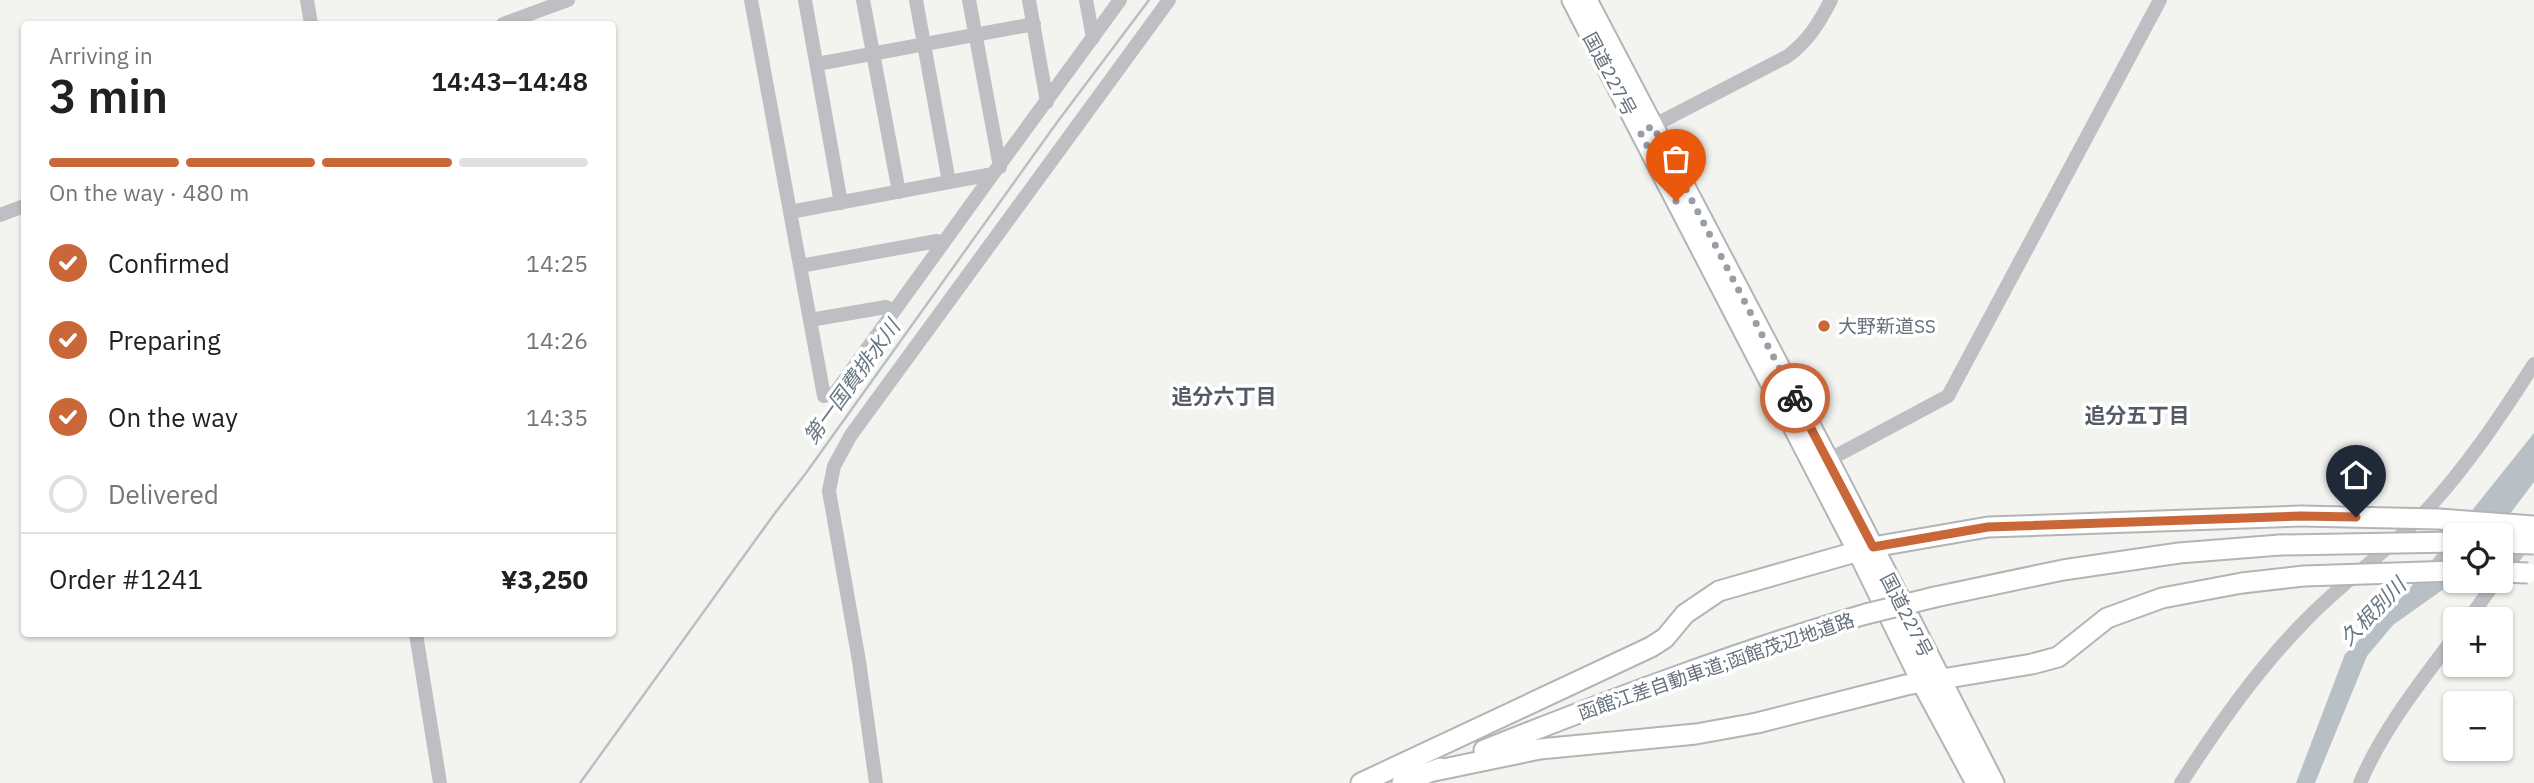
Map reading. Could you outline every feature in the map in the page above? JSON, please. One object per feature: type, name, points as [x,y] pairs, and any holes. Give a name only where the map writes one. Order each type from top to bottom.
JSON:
[{"type":"highway","name":"国道227号","points":[[1572,0],[1646,129],[1821,464],[1930,680],[1976,783]]},
{"type":"highway","name":"国道227号","points":[[1587,0],[1646,129]]},
{"type":"highway","points":[[1361,783],[1651,647],[1665,638],[1685,614],[1720,592],[1865,550],[1988,527],[2301,516],[2439,519],[2534,527]]},
{"type":"highway","name":"函館江差自動車道;函館茂辺地道路","points":[[1402,783],[1651,685],[1806,632],[1935,597],[2063,570],[2166,555],[2280,545],[2443,542]]},
{"type":"highway","points":[[2513,543],[2534,544]]},
{"type":"highway","points":[[1429,772],[1540,749],[1696,734],[1745,726],[1930,680],[2032,664],[2058,657],[2107,618],[2162,598],[2242,583],[2328,574],[2443,571]]},
{"type":"highway","points":[[2513,574],[2531,573]]},
{"type":"highway","name":"国道227号","points":[[1930,680],[1994,783]]},
{"type":"street","points":[[307,0],[310,21]]},
{"type":"street","points":[[511,21],[568,0]]},
{"type":"street","points":[[751,0],[824,396],[835,393],[1120,0]]},
{"type":"street","points":[[806,0],[841,203]]},
{"type":"street","points":[[863,0],[899,192]]},
{"type":"street","points":[[916,0],[949,182]]},
{"type":"street","points":[[969,0],[997,170]]},
{"type":"street","points":[[1029,0],[1047,102]]},
{"type":"street","points":[[1086,0],[1093,38]]},
{"type":"street","points":[[876,783],[859,661],[829,491],[834,466],[851,435],[1169,0]]},
{"type":"street","points":[[1646,129],[1788,56],[1814,33],[1831,0]]},
{"type":"street","points":[[1821,464],[1948,396],[2160,0]]},
{"type":"street","points":[[817,64],[1034,24]]},
{"type":"street","points":[[790,212],[949,182],[997,170]]},
{"type":"street","points":[[0,215],[21,207]]},
{"type":"street","points":[[800,265],[937,241],[943,244]]},
{"type":"street","points":[[810,320],[886,307],[894,311]]},
{"type":"street","points":[[2181,783],[2253,678],[2304,621],[2423,514],[2481,446],[2534,364]]},
{"type":"street","points":[[2513,557],[2534,527]]},
{"type":"street","points":[[416,637],[440,783]]},
{"type":"street","points":[[2360,783],[2398,714],[2443,652]]},
{"type":"shaded area","points":[[2534,433],[2534,482],[2503,523],[2462,523]]},
{"type":"shaded area","points":[[2443,547],[2443,590],[2393,625],[2367,656],[2315,783],[2296,783],[2345,654],[2406,593]]},
{"type":"waterway","name":"第一国費排水川","points":[[580,783],[1058,121],[1149,0]]},
{"type":"way so far","points":[[1676,201],[1640,132],[1653,126],[1795,398]]},
{"type":"place","name":"大野新道SS","points":[[1824,326]]},
{"type":"district","name":"追分六丁目","points":[[1224,397]]},
{"type":"district","name":"追分五丁目","points":[[2137,416]]},
{"type":"route","points":[[1795,398],[1873,547],[1988,527],[2143,520],[2356,517]]},
{"type":"water label","name":"久根別川","points":[[2373,612]]}]
